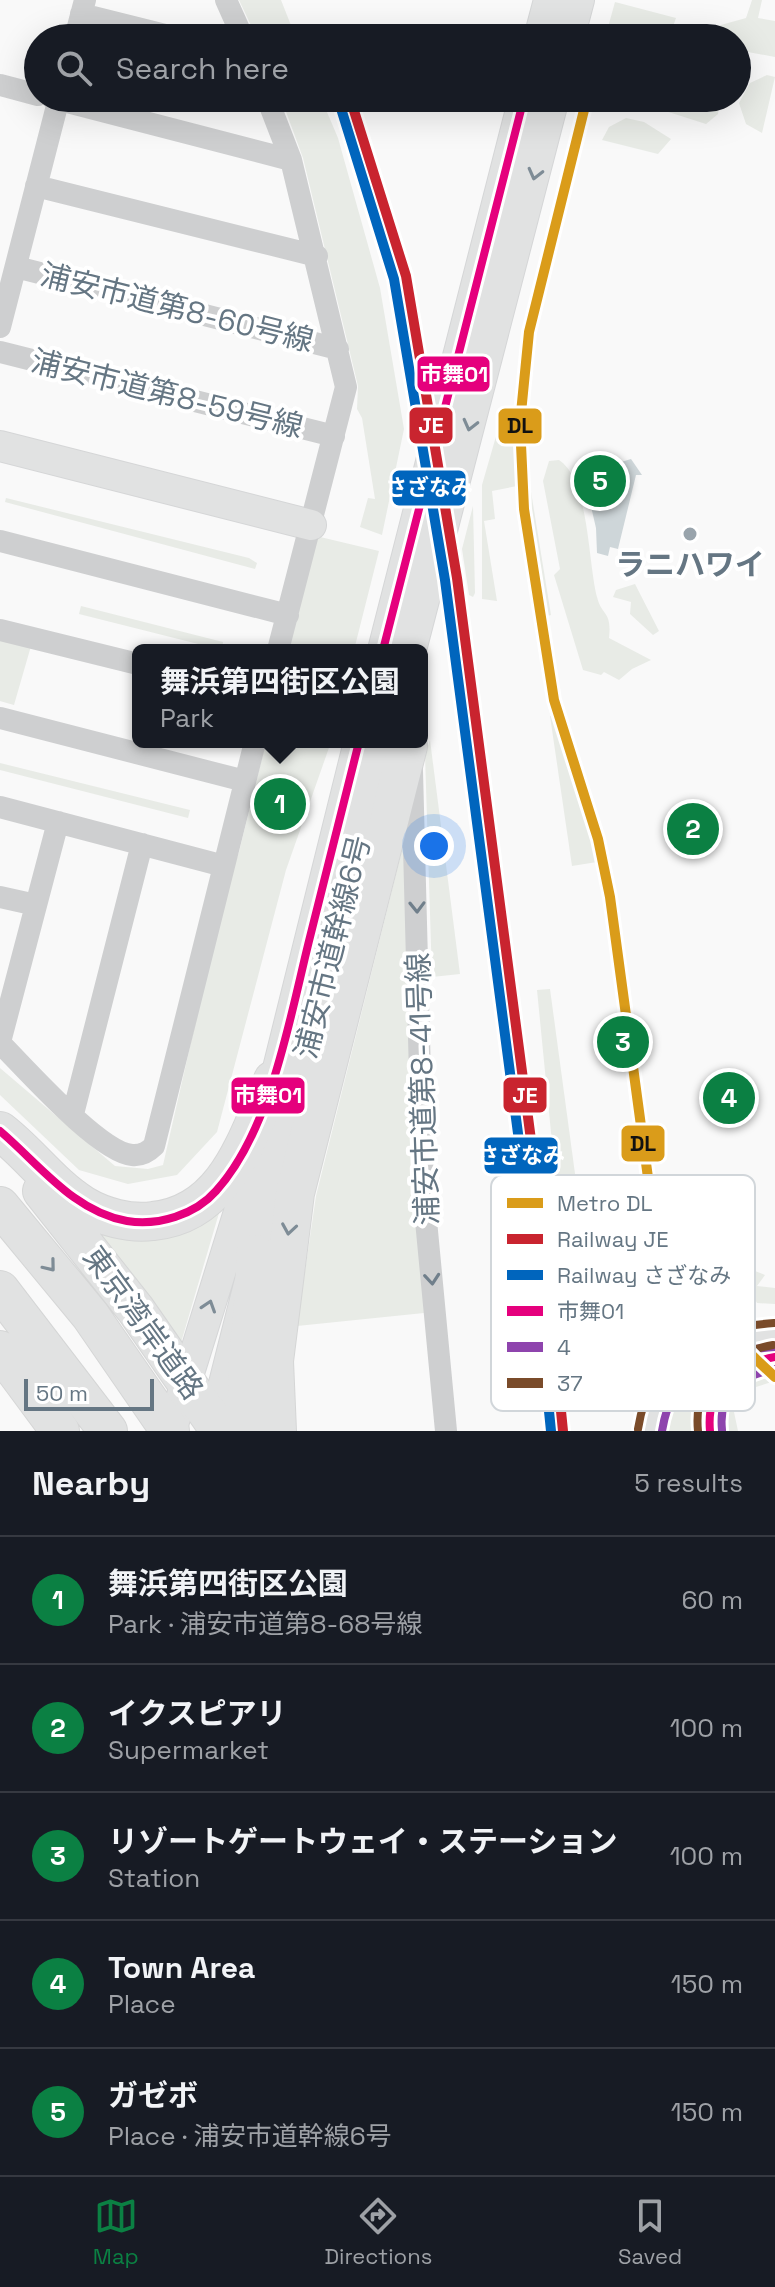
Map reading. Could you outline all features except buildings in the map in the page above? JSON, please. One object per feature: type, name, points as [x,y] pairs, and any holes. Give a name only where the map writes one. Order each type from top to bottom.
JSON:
[{"type":"highway","points":[[277,1431],[274,1361],[295,1193],[400,748]]},
{"type":"highway","points":[[0,1131],[82,1204],[128,1221],[161,1221],[205,1201],[224,1182],[241,1153],[273,1080]]},
{"type":"highway","name":"東京湾岸道路","points":[[0,1145],[66,1219],[185,1380],[215,1428]]},
{"type":"highway","name":"東京湾岸道路","points":[[0,1206],[90,1315],[171,1431]]},
{"type":"highway","points":[[252,1431],[246,1376],[255,1299],[255,1254]]},
{"type":"highway","points":[[0,1290],[108,1431]]},
{"type":"highway","points":[[0,1350],[60,1431]]},
{"type":"street","points":[[226,0],[237,24]]},
{"type":"street","points":[[543,24],[549,0]]},
{"type":"street","points":[[573,24],[579,0]]},
{"type":"street","points":[[83,7],[135,24]]},
{"type":"street","points":[[0,85],[24,91]]},
{"type":"street","points":[[0,327],[36,186],[49,112]]},
{"type":"street","points":[[106,112],[291,160]]},
{"type":"street","points":[[272,112],[291,160],[317,256],[346,387],[280,644]]},
{"type":"street","points":[[385,644],[520,112]]},
{"type":"street","points":[[420,635],[551,112]]},
{"type":"street","points":[[36,186],[317,256]]},
{"type":"street","name":"浦安市道第8-60号線","points":[[16,267],[338,349]]},
{"type":"street","name":"浦安市道第8-59号線","points":[[0,352],[334,436]]},
{"type":"street","points":[[0,446],[311,525]]},
{"type":"street","points":[[0,541],[288,615]]},
{"type":"street","points":[[0,630],[132,663]]},
{"type":"street","points":[[0,718],[245,781]]},
{"type":"street","points":[[58,822],[0,1043],[92,1134],[114,1149],[132,1155],[146,1153],[154,1146],[253,748]]},
{"type":"street","name":"浦安市道幹線6号","points":[[171,1431],[256,1157],[357,748]]},
{"type":"street","name":"浦安市道幹線6号","points":[[215,1428],[255,1254],[400,748]]},
{"type":"street","name":"浦安市道第8-41号線","points":[[402,748],[415,818],[423,1189],[446,1431]]},
{"type":"street","points":[[0,807],[224,866]]},
{"type":"street","points":[[73,1114],[142,844]]},
{"type":"street","points":[[0,897],[36,905]]},
{"type":"street","points":[[755,1338],[775,1335]]},
{"type":"street","points":[[755,1360],[775,1357]]},
{"type":"street","points":[[650,1431],[655,1411]]},
{"type":"street","points":[[709,1411],[710,1431]]},
{"type":"shaded area","points":[[239,0],[281,0],[290,24],[250,24]]},
{"type":"shaded area","points":[[752,0],[762,0],[758,18],[775,21],[775,57],[751,53],[751,24],[724,24],[746,18]]},
{"type":"shaded area","points":[[615,2],[676,18],[674,24],[609,24]]},
{"type":"shaded area","points":[[767,75],[775,77],[762,133],[746,124],[742,112],[751,112],[751,83]]},
{"type":"shaded area","points":[[286,112],[327,112],[338,138],[380,288],[404,429],[382,535],[360,527],[368,498],[375,499],[362,418],[357,409],[358,386],[303,158]]},
{"type":"shaded area","points":[[668,112],[718,112],[706,124]]},
{"type":"shaded area","points":[[626,118],[644,122],[671,139],[658,154],[602,140],[609,127]]},
{"type":"shaded area","points":[[503,412],[515,421],[527,467],[551,615],[539,618],[517,486],[492,491],[495,519],[484,521],[497,601],[482,599],[482,485]]},
{"type":"shaded area","points":[[631,459],[642,475],[636,475],[618,549],[610,547],[608,556],[597,553],[596,528],[586,485],[608,466]]},
{"type":"shaded area","points":[[559,460],[569,470],[582,503],[594,582],[599,603],[608,618],[609,638],[651,660],[632,669],[619,680],[604,672],[601,675],[583,670],[554,575],[560,569],[543,481],[549,461]]},
{"type":"shaded area","points":[[6,498],[249,558],[257,563],[255,569],[5,502]]},
{"type":"shaded area","points":[[473,506],[473,597],[469,595],[462,549]]},
{"type":"shaded area","points":[[316,536],[379,551],[356,644],[289,644]]},
{"type":"shaded area","points":[[635,584],[659,631],[653,635],[630,614],[631,602],[613,597],[616,590]]},
{"type":"shaded area","points":[[81,606],[223,644],[198,644],[79,614]]},
{"type":"shaded area","points":[[0,638],[31,646],[14,705],[0,701]]},
{"type":"shaded area","points":[[550,716],[555,716],[597,862],[572,866]]},
{"type":"shaded area","points":[[430,740],[460,974],[432,977],[425,755]]},
{"type":"shaded area","points":[[265,748],[329,748],[286,870],[217,1132],[177,1175],[128,1184],[79,1170],[0,1095],[0,1068],[115,1166],[148,1169],[163,1165],[226,889],[239,852]]},
{"type":"shaded area","points":[[0,763],[190,810],[188,818],[0,770]]},
{"type":"shaded area","points":[[408,826],[424,1313],[297,1326],[316,1196]]},
{"type":"shaded area","points":[[550,989],[575,1175],[555,1175],[537,990]]},
{"type":"shaded area","points":[[214,1213],[219,1213],[180,1346],[79,1214]]},
{"type":"shaded area","points":[[755,1271],[765,1275],[757,1286],[775,1288],[775,1304],[757,1303]]},
{"type":"shaded area","points":[[775,1366],[775,1381],[755,1387],[755,1375]]},
{"type":"shaded area","points":[[672,1411],[712,1411],[698,1431],[669,1431]]},
{"type":"shaded area","points":[[724,1411],[734,1411],[738,1431],[726,1431]]},
{"type":"metro line","name":"DL","points":[[584,112],[529,332],[520,423],[524,509],[554,700],[598,839],[610,897],[648,1175]]},
{"type":"metro line","name":"DL","points":[[755,1358],[775,1377]]},
{"type":"rail line","name":"さざなみ","points":[[342,112],[394,279],[445,580],[523,1175]]},
{"type":"rail line","name":"JE","points":[[354,112],[406,276],[457,578],[536,1175]]},
{"type":"rail line","name":"さざなみ","points":[[549,1411],[551,1431]]},
{"type":"rail line","name":"JE","points":[[561,1411],[563,1431]]},
{"type":"transit line","name":"市舞01","points":[[385,644],[520,112]]},
{"type":"transit line","name":"市舞01","points":[[0,1131],[58,1185],[90,1208],[108,1216],[139,1222],[163,1220],[198,1207],[216,1191],[252,1136],[276,1070],[357,748]]},
{"type":"transit line","name":"37","points":[[755,1325],[774,1323]]},
{"type":"transit line","name":"37","points":[[755,1349],[773,1345]]},
{"type":"transit line","name":"4","points":[[755,1349],[775,1347]]},
{"type":"transit line","name":"市舞01","points":[[755,1363],[775,1357]]},
{"type":"transit line","name":"4","points":[[755,1375],[775,1369]]},
{"type":"transit line","name":"37","points":[[638,1429],[642,1411]]},
{"type":"transit line","name":"4","points":[[662,1431],[667,1411]]},
{"type":"transit line","name":"37","points":[[698,1411],[698,1431]]},
{"type":"transit line","name":"市舞01","points":[[710,1431],[711,1411]]},
{"type":"transit line","name":"4","points":[[722,1430],[723,1411]]},
{"type":"place","name":"ガゼボ","points":[[600,481]]},
{"type":"place","name":"ラニハワイ","points":[[690,534]]},
{"type":"place","name":"舞浜第四街区公園","points":[[280,804]]},
{"type":"place","name":"イクスピアリ","points":[[693,829]]},
{"type":"place","name":"リゾートゲートウェイ・ステーション","points":[[623,1042]]},
{"type":"place","name":"Town Area","points":[[729,1098]]}]
